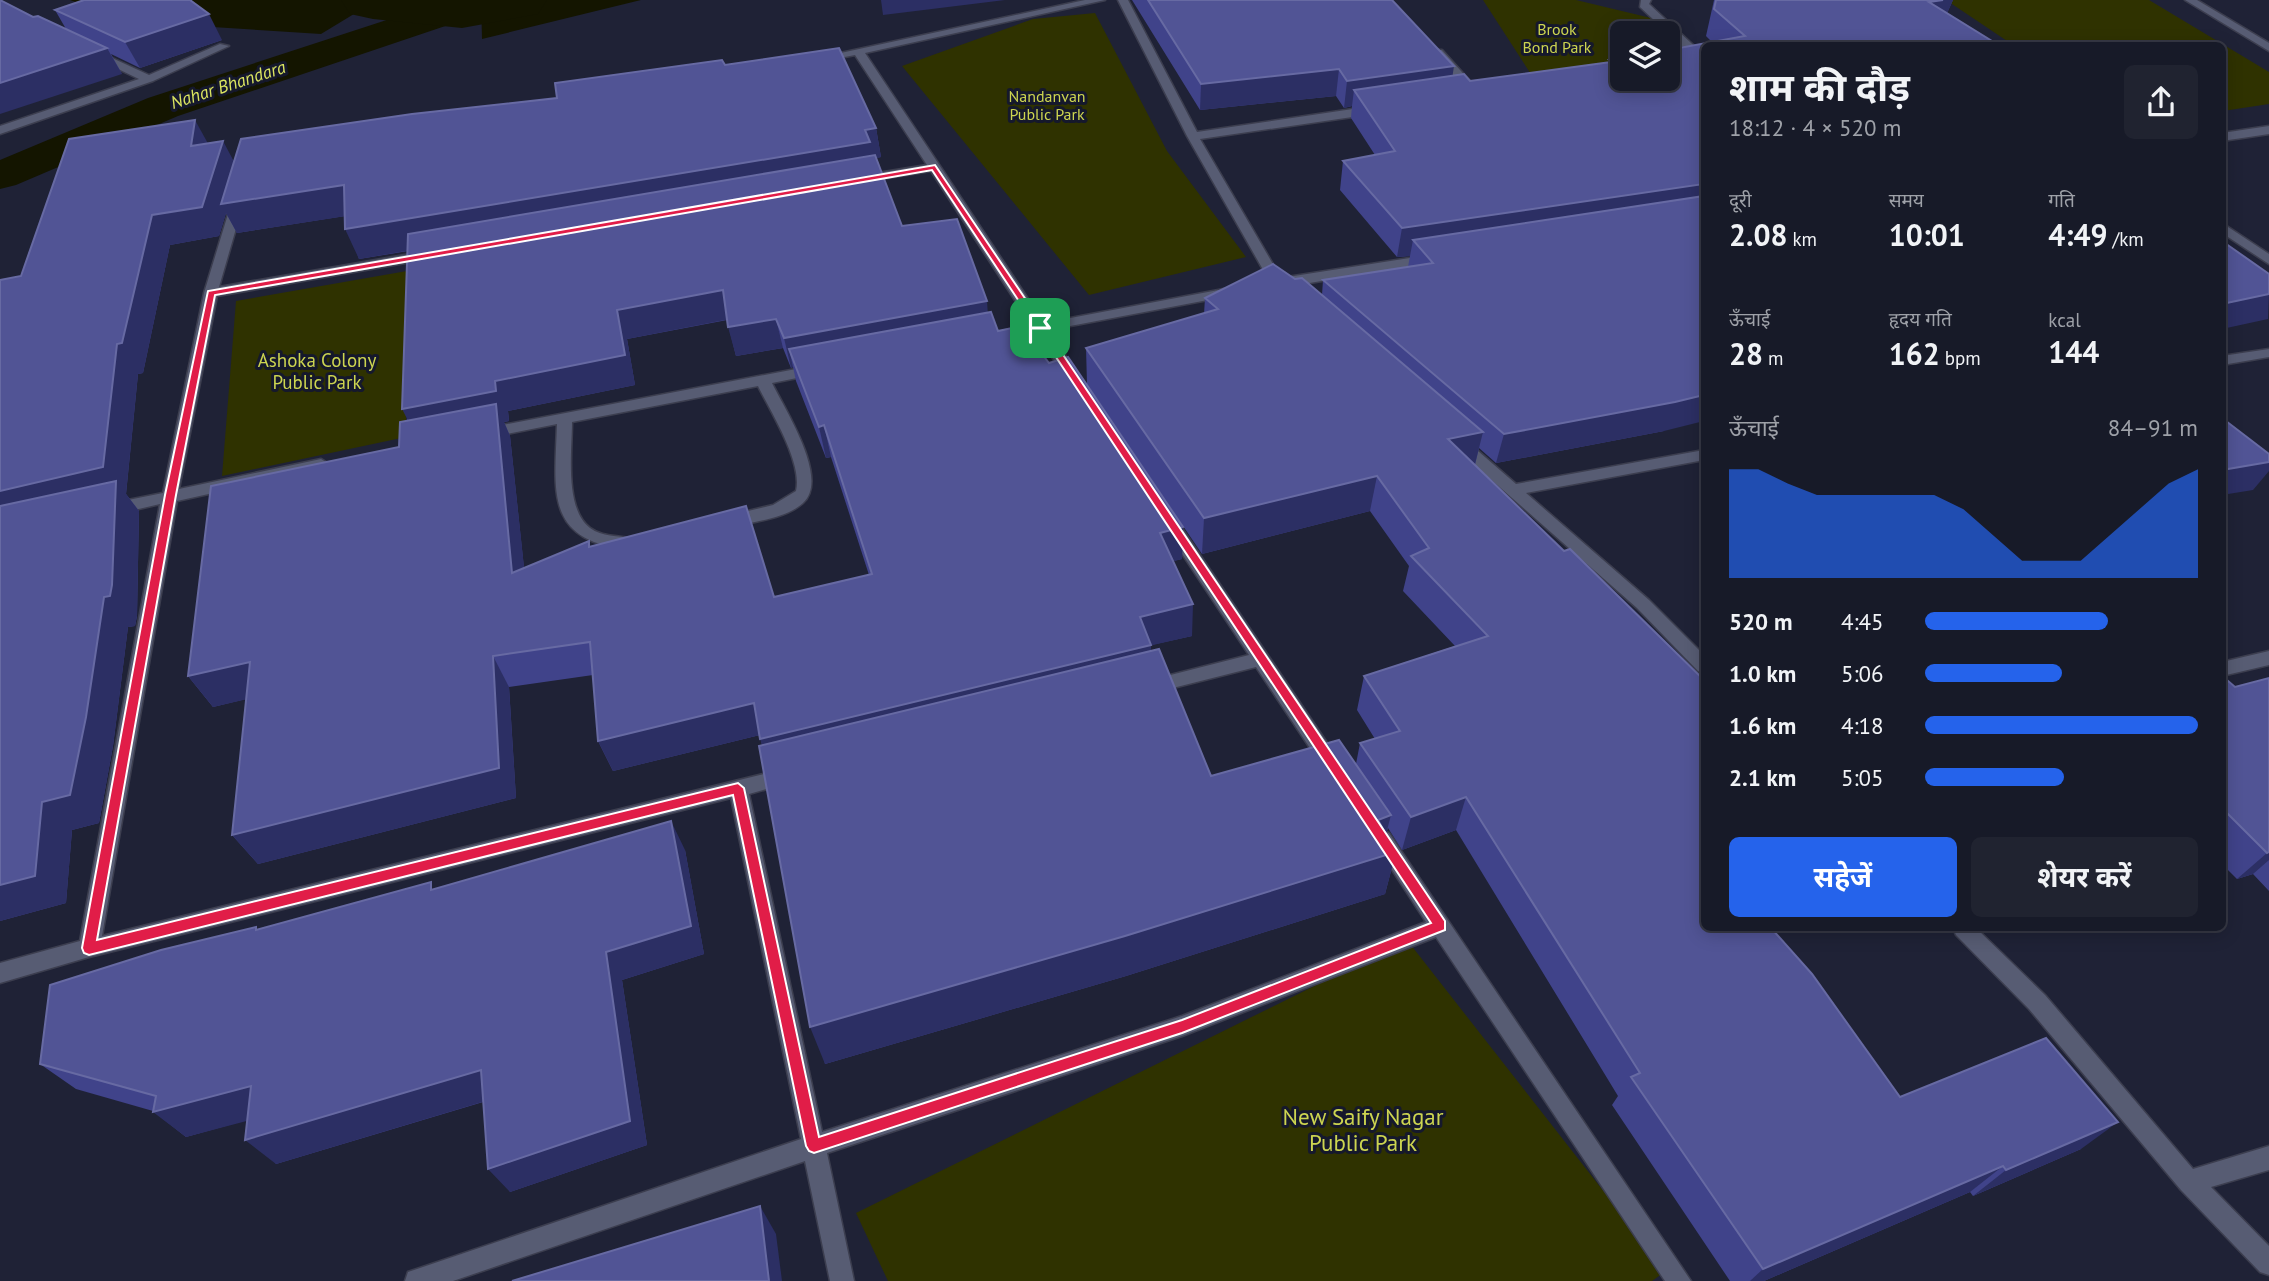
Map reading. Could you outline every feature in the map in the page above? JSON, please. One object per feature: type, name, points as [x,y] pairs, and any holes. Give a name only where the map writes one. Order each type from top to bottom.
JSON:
[{"type":"street","points":[[804,61],[859,52],[1100,0]]},
{"type":"street","points":[[1124,0],[1193,136],[1264,286],[1297,301]]},
{"type":"street","points":[[1646,0],[1644,5],[1699,60]]},
{"type":"street","points":[[2190,0],[2269,48]]},
{"type":"street","points":[[1425,38],[1477,95]]},
{"type":"street","points":[[0,130],[149,79],[224,46]]},
{"type":"street","points":[[87,50],[149,79]]},
{"type":"street","points":[[859,52],[1085,397]]},
{"type":"street","points":[[1464,97],[1490,93]]},
{"type":"street","points":[[1193,136],[1383,108]]},
{"type":"street","points":[[2226,136],[2269,130]]},
{"type":"street","points":[[839,184],[935,167]]},
{"type":"street","points":[[89,948],[170,495],[211,293],[241,191]]},
{"type":"street","points":[[2226,230],[2269,260]]},
{"type":"street","points":[[211,293],[443,253]]},
{"type":"street","points":[[987,338],[1264,286],[1450,256]]},
{"type":"street","points":[[2226,360],[2269,353]]},
{"type":"street","points":[[470,436],[828,368]]},
{"type":"street","points":[[704,527],[770,512],[791,504],[803,493],[806,480],[803,465],[763,380]]},
{"type":"street","points":[[565,419],[565,500],[571,519],[583,534],[603,543],[639,541]]},
{"type":"street","points":[[1441,427],[1643,604],[1701,663]]},
{"type":"street","points":[[1513,490],[1701,456]]},
{"type":"street","points":[[92,513],[335,461]]},
{"type":"street","points":[[1161,511],[1339,775]]},
{"type":"street","points":[[2226,667],[2269,658]]},
{"type":"street","points":[[1126,692],[1261,659]]},
{"type":"street","points":[[0,973],[89,948],[805,772]]},
{"type":"street","points":[[738,788],[842,1281]]},
{"type":"street","points":[[1370,821],[1679,1281]]},
{"type":"street","points":[[417,1281],[814,1146],[1182,1027],[1440,926]]},
{"type":"street","points":[[1966,931],[2037,1002],[2189,1182],[2269,1263]]},
{"type":"street","points":[[2189,1182],[2269,1158]]},
{"type":"green space","name":"Brook Bond Park","points":[[1483,0],[1576,0],[1655,21],[1610,21],[1610,66],[1536,82]]},
{"type":"green space","points":[[1946,0],[2149,0],[2219,42],[2009,42]]},
{"type":"green space","name":"Nandanvan Public Park","points":[[1095,13],[1167,151],[1246,257],[1089,295],[902,66],[1033,19]]},
{"type":"green space","points":[[2226,46],[2269,72],[2269,104],[2226,111]]},
{"type":"green space","name":"Ashoka Colony Public Park","points":[[407,271],[406,437],[222,476],[236,301]]},
{"type":"green space","name":"New Saify Nagar Public Park","points":[[1407,940],[1666,1271],[1652,1281],[888,1281],[856,1213]]},
{"type":"shaded area","points":[[70,0],[377,0],[321,34],[133,22]]},
{"type":"shaded area","points":[[481,0],[641,0],[482,39]]},
{"type":"building","points":[[0,0],[33,17],[38,16],[107,48],[0,83]]},
{"type":"building","points":[[84,0],[190,0],[209,14],[125,42],[55,10]]},
{"type":"building","points":[[1148,0],[1392,0],[1454,66],[1347,81],[1339,69],[1201,84]]},
{"type":"building","points":[[1716,0],[1943,0],[1929,2],[1994,42],[1712,42],[1745,36],[1714,9]]},
{"type":"building","points":[[1701,44],[1701,184],[1402,228],[1343,161],[1395,151],[1354,90],[1464,74],[1470,81],[1610,62],[1610,91],[1680,91],[1680,48]]},
{"type":"building","points":[[839,48],[876,128],[865,130],[870,142],[345,229],[344,185],[221,204],[241,139],[412,114],[557,98],[555,83],[722,60],[725,65]]},
{"type":"building","points":[[195,120],[191,146],[223,141],[202,207],[152,215],[122,343],[117,344],[103,467],[0,491],[0,280],[21,276],[69,139]]},
{"type":"building","points":[[875,155],[902,226],[957,219],[987,301],[784,338],[776,319],[728,327],[723,290],[617,310],[625,355],[495,381],[496,391],[402,409],[408,234]]},
{"type":"building","points":[[1701,196],[1701,396],[1504,434],[1323,280],[1433,263],[1413,240]]},
{"type":"building","points":[[2226,244],[2269,274],[2269,294],[2226,303]]},
{"type":"building","points":[[1273,264],[1295,279],[1302,278],[1483,432],[1448,439],[1564,551],[1570,549],[1701,677],[1701,931],[1774,931],[1812,974],[1900,1097],[2046,1038],[2118,1122],[2006,1170],[2003,1166],[1763,1269],[1631,1077],[1640,1073],[1466,797],[1411,817],[1360,743],[1400,731],[1364,676],[1488,636],[1411,556],[1429,548],[1377,476],[1204,518],[1086,348],[1218,309],[1205,298]]},
{"type":"building","points":[[991,312],[998,331],[1021,326],[1049,363],[1068,357],[1183,527],[1160,533],[1193,604],[1140,617],[1151,645],[760,739],[754,703],[598,741],[590,642],[493,656],[499,768],[232,835],[250,662],[188,676],[211,486],[399,447],[400,422],[496,404],[512,573],[589,541],[589,547],[746,506],[774,597],[872,574],[824,425],[819,427],[789,349]]},
{"type":"building","points":[[2226,421],[2269,454],[2269,462],[2226,469]]},
{"type":"building","points":[[116,481],[112,585],[110,596],[104,597],[86,717],[70,795],[42,802],[35,876],[0,885],[0,506]]},
{"type":"building","points":[[1159,649],[1211,776],[1339,740],[1391,815],[1378,820],[1396,852],[1125,936],[810,1027],[759,746]]},
{"type":"building","points":[[2269,678],[2267,853],[2226,812],[2226,680],[2235,687]]},
{"type":"building","points":[[671,821],[691,926],[606,952],[630,1121],[488,1169],[481,1070],[245,1140],[251,1086],[153,1112],[156,1096],[40,1064],[50,985],[161,950],[256,927],[256,930],[431,882],[431,890]]},
{"type":"building","points":[[760,1206],[769,1281],[512,1281]]},
{"type":"waterway","points":[[373,0],[462,8],[515,0]]},
{"type":"waterway","name":"Nahar Bhandara","points":[[0,176],[163,107],[462,8]]},
{"type":"route","points":[[935,167],[1040,328],[1440,926],[1182,1027],[814,1146],[738,788],[89,948],[170,495],[211,293],[935,167]]}]
